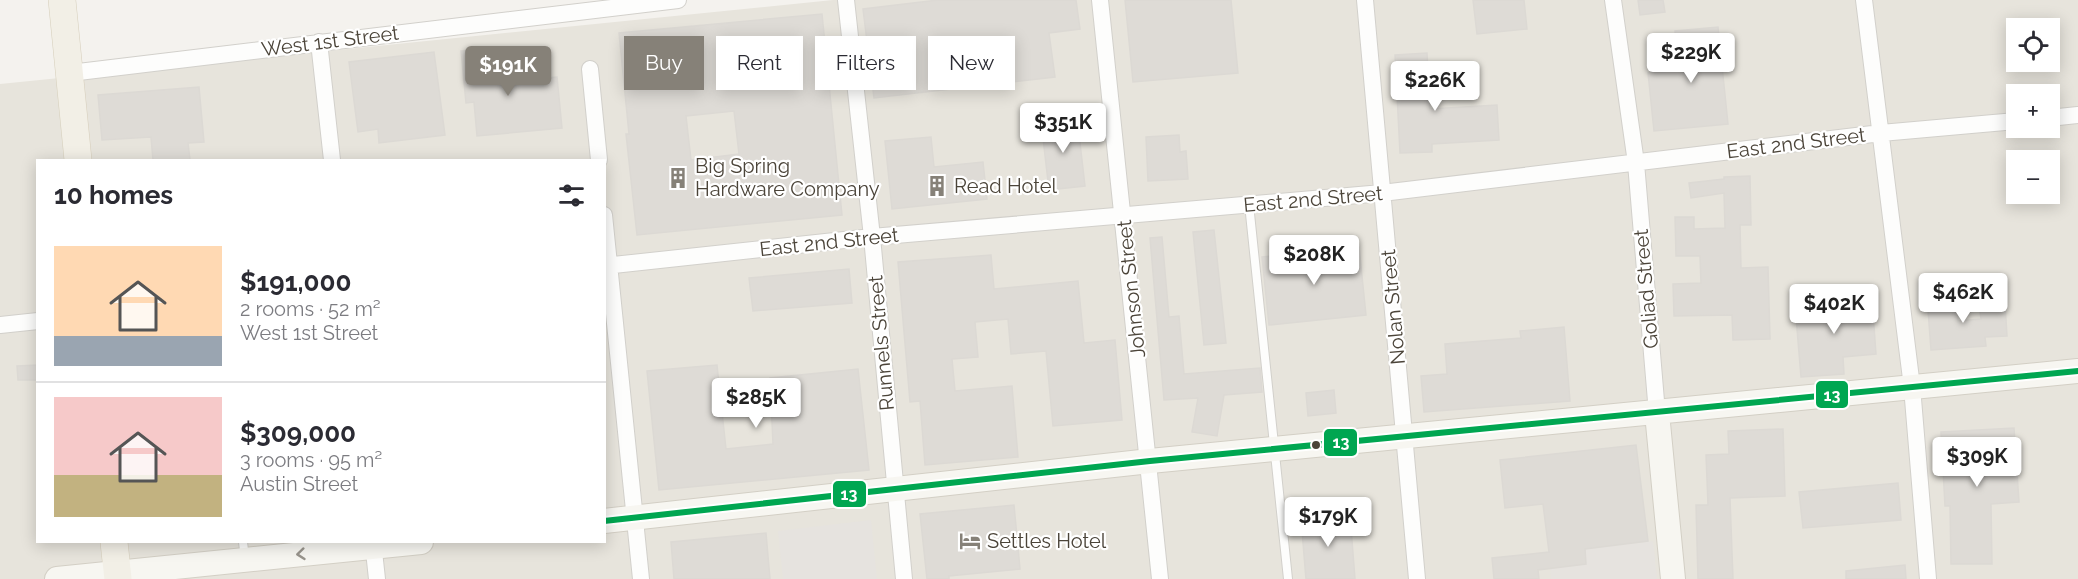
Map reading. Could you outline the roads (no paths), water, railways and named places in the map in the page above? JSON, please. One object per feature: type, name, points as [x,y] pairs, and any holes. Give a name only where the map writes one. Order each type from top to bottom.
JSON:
[{"type":"main road","points":[[63,12],[78,159]]},
{"type":"main road","points":[[606,521],[1150,461],[2078,371]]},
{"type":"main road","name":"Goliad Street","points":[[1657,413],[1673,579]]},
{"type":"main road","points":[[114,543],[117,576]]},
{"type":"main road","points":[[57,579],[117,576],[244,550],[398,543]]},
{"type":"street","name":"West 1st Street","points":[[70,73],[678,0]]},
{"type":"street","name":"Runnels Street","points":[[846,0],[872,237],[904,579]]},
{"type":"street","name":"Johnson Street","points":[[1100,0],[1150,461],[1160,579]]},
{"type":"street","name":"Nolan Street","points":[[1365,0],[1406,436],[1417,579]]},
{"type":"street","name":"Goliad Street","points":[[1613,0],[1636,163],[1657,413]]},
{"type":"street","points":[[1864,0],[1912,387],[1928,579]]},
{"type":"street","points":[[319,42],[332,159]]},
{"type":"street","points":[[590,69],[599,159]]},
{"type":"street","points":[[2060,117],[2078,115]]},
{"type":"street","name":"East 2nd Street","points":[[607,266],[872,237],[1382,193],[1881,133],[2006,122]]},
{"type":"street","points":[[606,249],[641,579]]},
{"type":"street","points":[[0,325],[36,321]]},
{"type":"street","points":[[373,544],[377,579]]},
{"type":"lane","points":[[1249,204],[1288,579]]},
{"type":"place","name":"Big Spring Hardware Company","points":[[678,178]]},
{"type":"place","name":"Read Hotel","points":[[937,186]]},
{"type":"place","name":"Settles Hotel","points":[[970,541]]}]
